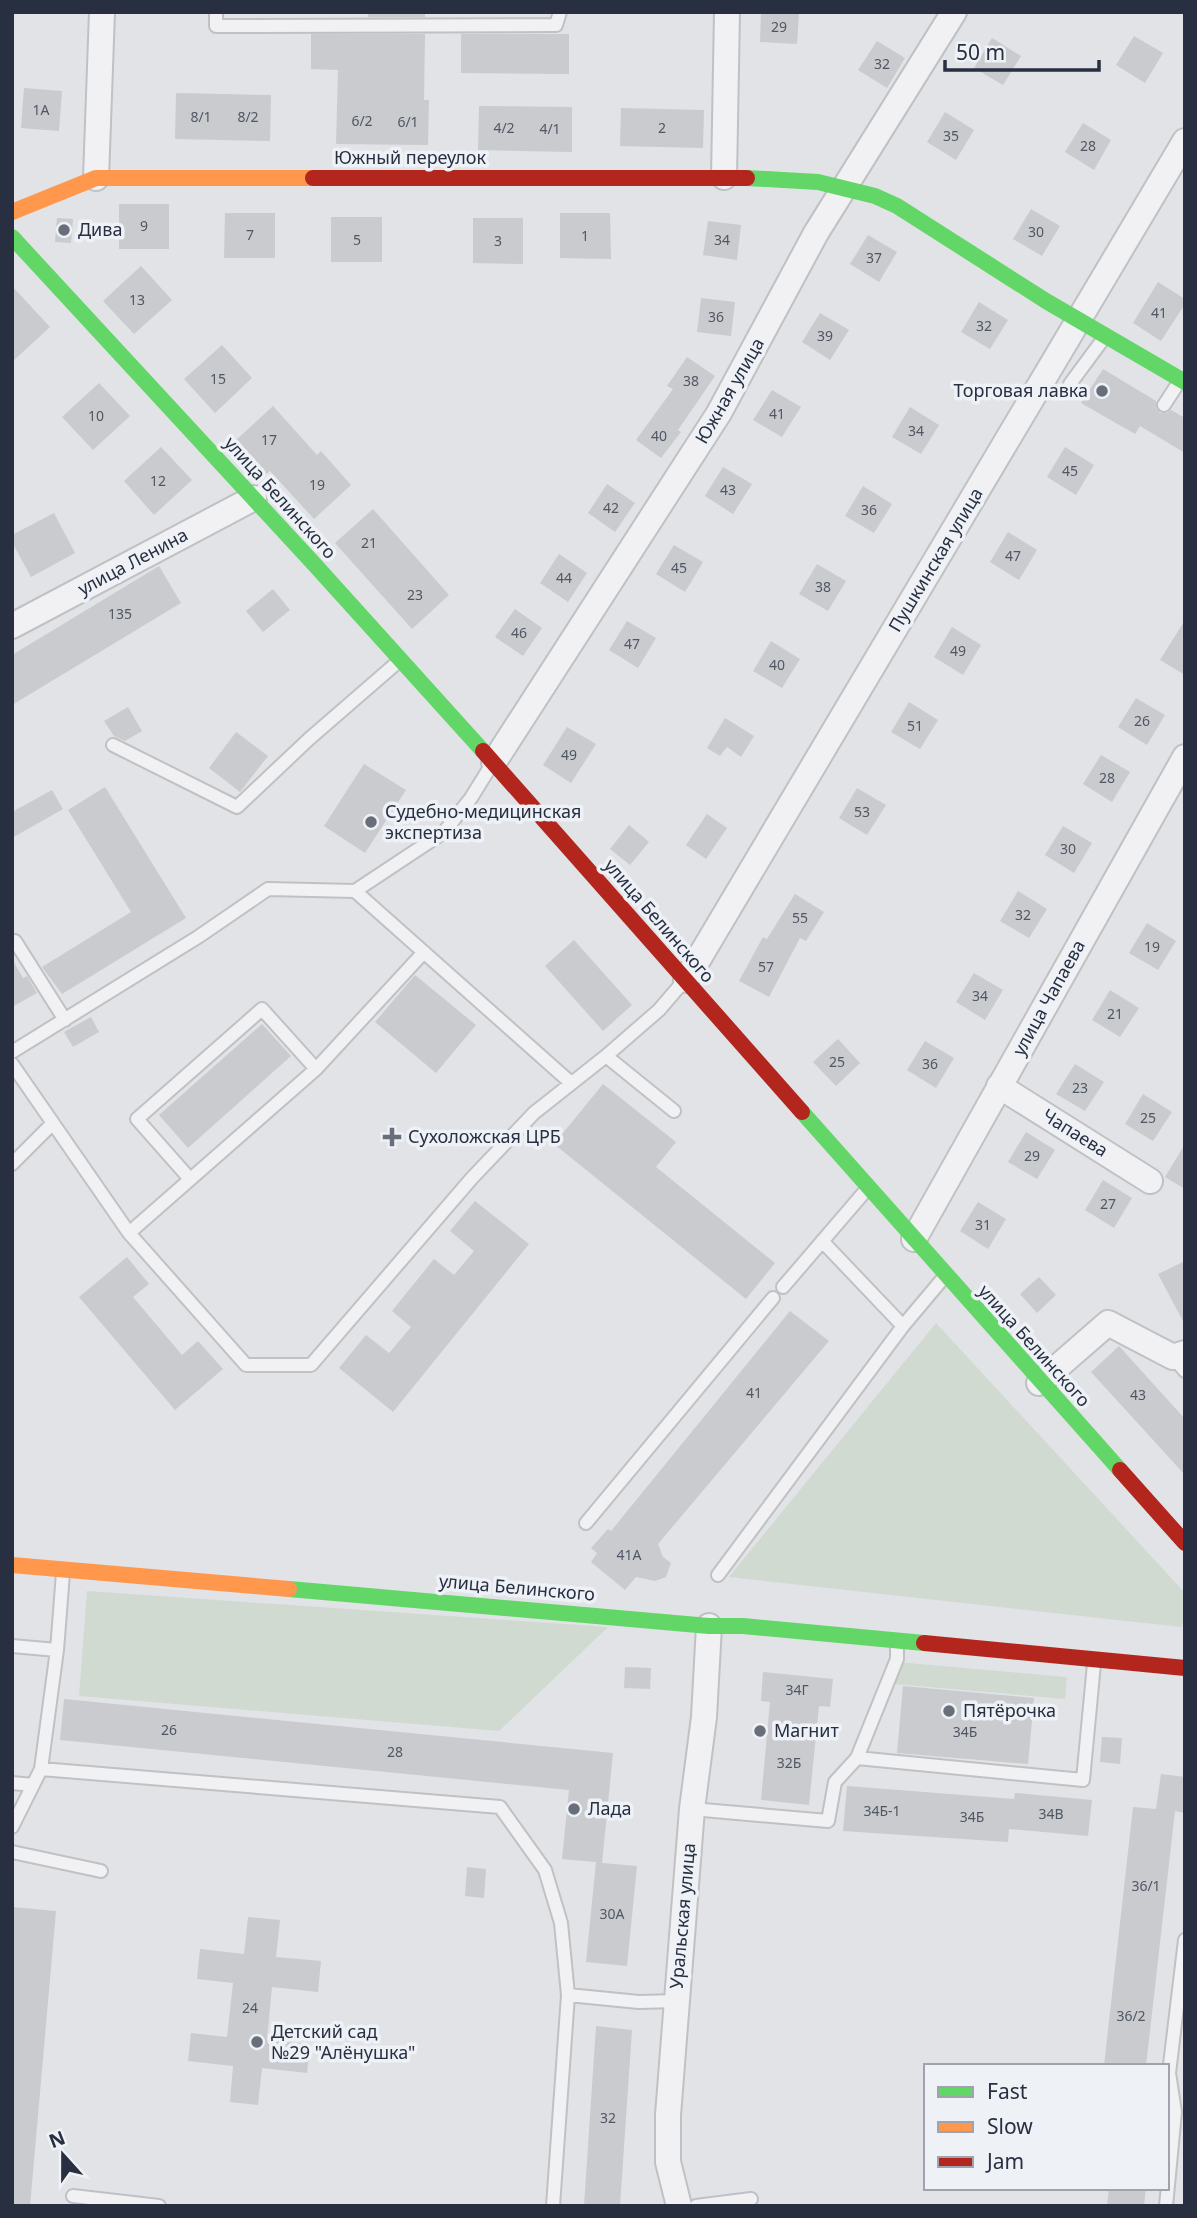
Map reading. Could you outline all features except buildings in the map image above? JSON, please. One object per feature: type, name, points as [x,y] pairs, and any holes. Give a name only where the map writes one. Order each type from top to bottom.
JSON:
[{"type":"street","points":[[12,212],[96,178],[102,12]]},
{"type":"street","points":[[724,177],[727,12]]},
{"type":"street","name":"Южная улица","points":[[494,762],[719,413],[816,233],[954,12]]},
{"type":"street","name":"Пушкинская улица","points":[[686,980],[1185,141]]},
{"type":"street","name":"Южный переулок","points":[[96,178],[724,177],[818,182],[846,187],[897,206],[1079,320],[1183,380]]},
{"type":"street","name":"улица Белинского","points":[[12,237],[494,762],[1039,1383],[1185,1544]]},
{"type":"street","name":"улица Ленина","points":[[12,626],[254,498]]},
{"type":"street","name":"улица Чапаева","points":[[914,1239],[1185,758]]},
{"type":"street","name":"Чапаева","points":[[999,1086],[1150,1181]]},
{"type":"street","points":[[1039,1383],[1108,1323],[1181,1360]]},
{"type":"street","name":"улица Белинского","points":[[12,1565],[666,1620],[709,1626],[743,1626],[1185,1668]]},
{"type":"street","name":"Уральская улица","points":[[680,2206],[668,2162],[668,2115],[692,1809],[704,1717],[709,1626]]},
{"type":"lane","points":[[216,12],[216,26],[556,25],[560,12]]},
{"type":"lane","points":[[1070,384],[1106,335]]},
{"type":"lane","points":[[1164,405],[1183,380]]},
{"type":"lane","points":[[113,745],[237,807],[309,739],[401,660]]},
{"type":"lane","points":[[12,1052],[198,937],[268,889],[355,891],[444,832],[471,798],[494,762]]},
{"type":"lane","points":[[355,891],[571,1083]]},
{"type":"lane","points":[[15,942],[65,1020]]},
{"type":"lane","points":[[129,1233],[316,1069],[424,952]]},
{"type":"lane","points":[[12,1064],[129,1233],[246,1365],[311,1365],[472,1178],[534,1113],[659,1010],[686,980]]},
{"type":"lane","points":[[190,1179],[137,1119],[262,1009],[316,1069]]},
{"type":"lane","points":[[606,1056],[674,1111]]},
{"type":"lane","points":[[12,1164],[53,1123]]},
{"type":"lane","points":[[783,1287],[869,1188]]},
{"type":"lane","points":[[822,1241],[903,1326]]},
{"type":"lane","points":[[718,1575],[903,1326],[945,1276]]},
{"type":"lane","points":[[586,1523],[773,1298]]},
{"type":"lane","points":[[12,1827],[41,1769],[57,1650],[64,1569]]},
{"type":"lane","points":[[692,1809],[828,1821],[835,1782],[857,1758],[897,1659],[898,1642]]},
{"type":"lane","points":[[12,1646],[57,1650]]},
{"type":"lane","points":[[857,1758],[1083,1780],[1095,1660]]},
{"type":"lane","points":[[41,1769],[500,1807],[545,1870],[561,1923],[568,1995],[553,2206]]},
{"type":"lane","points":[[12,1783],[33,1785]]},
{"type":"lane","points":[[12,1853],[101,1871]]},
{"type":"lane","points":[[1169,2175],[1175,2112],[1169,2073],[1185,1940]]},
{"type":"lane","points":[[568,1995],[639,2002],[676,2001]]},
{"type":"lane","points":[[73,2196],[159,2206]]},
{"type":"lane","points":[[696,2206],[751,2199]]},
{"type":"shaded area","points":[[936,1323],[1185,1593],[1185,1620],[1181,1627],[729,1577]]},
{"type":"shaded area","points":[[87,1591],[608,1627],[499,1731],[79,1696]]},
{"type":"shaded area","points":[[897,1662],[1067,1677],[1065,1699],[895,1684]]},
{"type":"traffic: fast","points":[[747,178],[818,182],[875,196],[897,206],[1046,301],[1185,382]]},
{"type":"traffic: fast","points":[[12,237],[483,751]]},
{"type":"traffic: fast","points":[[802,1112],[1120,1470]]},
{"type":"traffic: fast","points":[[289,1589],[924,1643]]},
{"type":"traffic: slow","points":[[12,212],[96,178],[313,178]]},
{"type":"traffic: slow","points":[[12,1565],[289,1589]]},
{"type":"traffic: jam","points":[[313,178],[747,178]]},
{"type":"traffic: jam","points":[[483,751],[802,1112]]},
{"type":"traffic: jam","points":[[1120,1470],[1185,1543]]},
{"type":"traffic: jam","points":[[924,1643],[1185,1668]]},
{"type":"place","name":"Дива","points":[[64,230]]},
{"type":"place","name":"Торговая лавка","points":[[1102,391]]},
{"type":"place","name":"Судебно-медицинская экспертиза","points":[[371,822]]},
{"type":"place","name":"Сухоложская ЦРБ","points":[[392,1137]]},
{"type":"place","name":"Пятёрочка","points":[[949,1711]]},
{"type":"place","name":"Магнит","points":[[760,1731]]},
{"type":"place","name":"Лада","points":[[574,1809]]},
{"type":"place","name":"Детский сад №29 \"Алёнушка\"","points":[[257,2042]]}]
